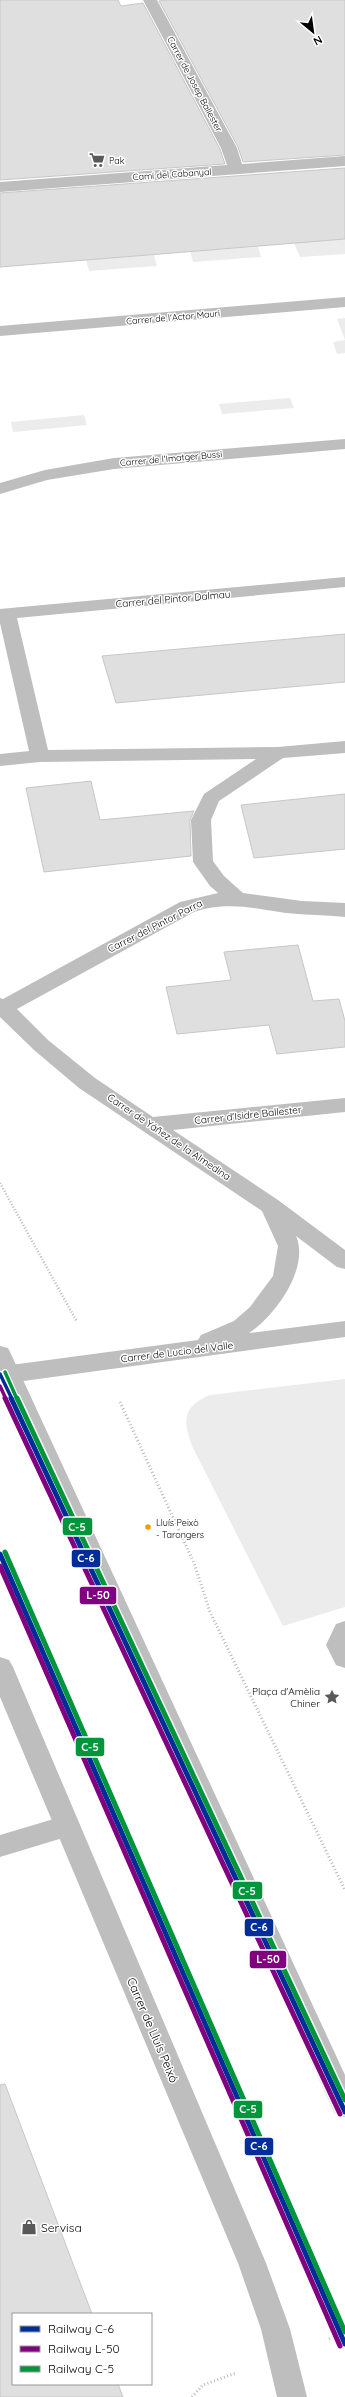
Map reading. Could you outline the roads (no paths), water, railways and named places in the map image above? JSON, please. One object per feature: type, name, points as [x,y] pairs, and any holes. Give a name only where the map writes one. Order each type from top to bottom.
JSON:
[{"type":"street","name":"Carrer de Josep Ballester","points":[[150,0],[229,148],[238,179]]},
{"type":"street","name":"Camí del Cabanyal","points":[[0,187],[238,179],[345,161]]},
{"type":"street","name":"Carrer de l'Actor Mauri","points":[[0,331],[345,302]]},
{"type":"street","name":"Carrer de l'Imatger Bussi","points":[[0,489],[23,480],[58,472],[116,463],[345,444]]},
{"type":"street","name":"Carrer del Pintor Dalmau","points":[[4,614],[345,582]]},
{"type":"street","points":[[4,614],[40,756]]},
{"type":"street","points":[[0,760],[40,756],[278,753],[345,747]]},
{"type":"street","points":[[236,897],[217,881],[202,862],[202,820],[211,798],[278,753]]},
{"type":"street","name":"Carrer del Pintor Parra","points":[[2,1006],[187,907],[207,899],[236,897],[301,908],[345,910]]},
{"type":"street","name":"Carrer de Yáñez de la Almedina","points":[[2,1006],[41,1046],[87,1083],[270,1206],[345,1261]]},
{"type":"street","name":"Carrer d'Isidre Ballester","points":[[151,1125],[345,1105]]},
{"type":"street","points":[[162,1355],[212,1340],[242,1326],[258,1313],[284,1278],[288,1246],[270,1206]]},
{"type":"street","name":"Carrer de Lucio del Valle","points":[[3,1366],[162,1355],[345,1330]]},
{"type":"street","points":[[3,1366],[345,2105]]},
{"type":"street","points":[[345,1632],[338,1645],[345,1658]]},
{"type":"street","name":"Carrer de Lluís Peixó","points":[[0,1667],[252,2263],[271,2312],[284,2355],[292,2397]]},
{"type":"street","points":[[0,1846],[67,1826]]},
{"type":"rail line","name":"C-5","points":[[5,1372],[345,2100]]},
{"type":"rail line","name":"C-6","points":[[0,1374],[345,2112]]},
{"type":"rail line","name":"L-50","points":[[0,1386],[340,2114]]},
{"type":"rail line","name":"C-5","points":[[5,1552],[345,2332]]},
{"type":"rail line","name":"C-6","points":[[0,1554],[345,2344]]},
{"type":"rail line","name":"L-50","points":[[0,1566],[340,2346]]},
{"type":"place","name":"Pak","points":[[97,160]]},
{"type":"place","name":"Lluís Peixò - Tarongers","points":[[148,1527]]},
{"type":"place","name":"Plaça d'Amèlia Chiner","points":[[332,1697]]},
{"type":"place","name":"Servisa","points":[[29,2227]]}]
